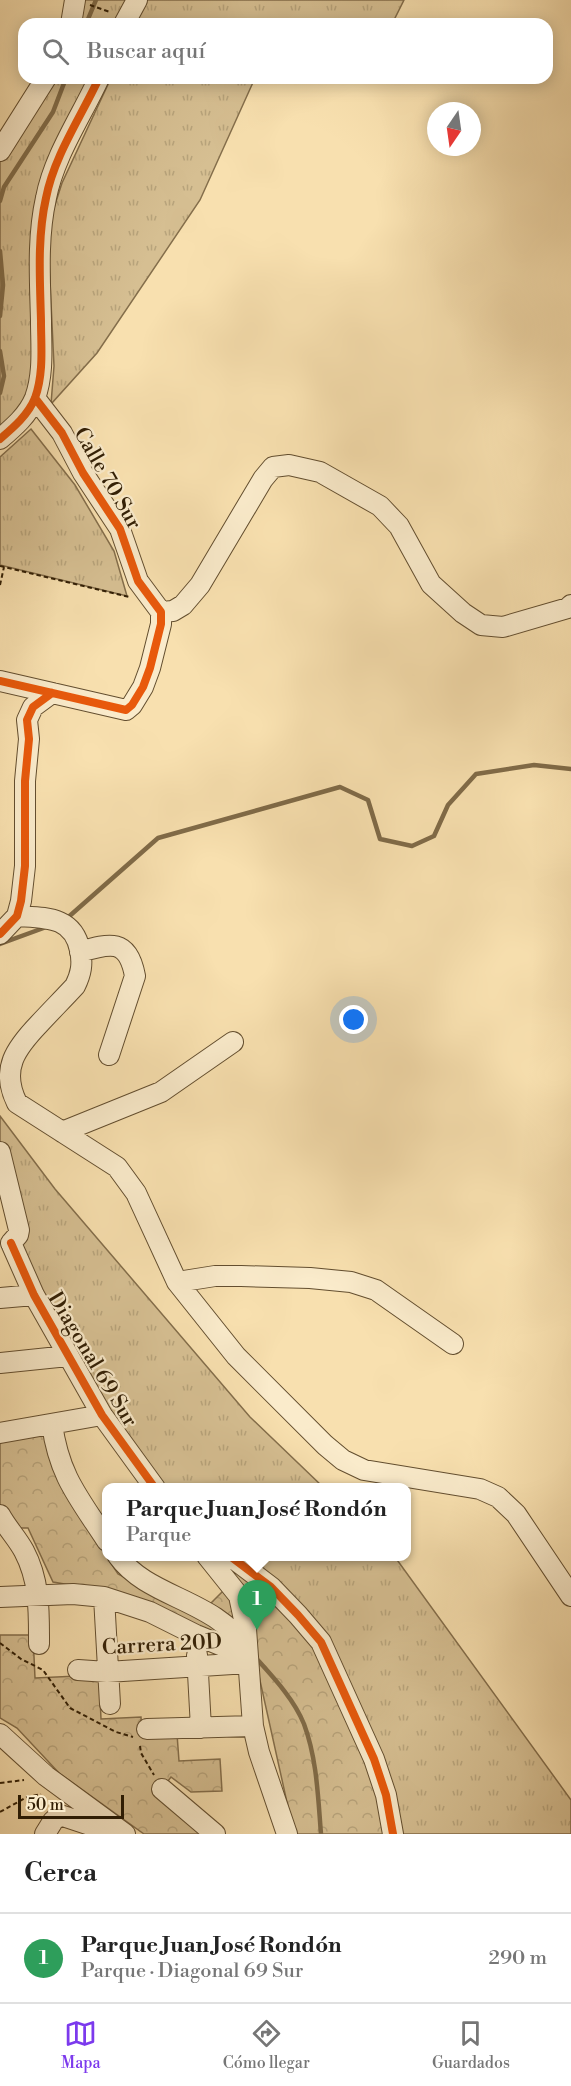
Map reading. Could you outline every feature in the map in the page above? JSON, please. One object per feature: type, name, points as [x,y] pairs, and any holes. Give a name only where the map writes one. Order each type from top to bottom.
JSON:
[{"type":"street","points":[[127,18],[137,0]]},
{"type":"street","points":[[73,18],[80,1]]},
{"type":"street","points":[[0,151],[42,84]]},
{"type":"street","points":[[0,439],[23,418],[38,386],[42,357],[40,247],[46,197],[55,169],[96,84]]},
{"type":"street","name":"Calle 70 Sur","points":[[34,398],[62,433],[83,473],[120,529],[138,580],[161,612]]},
{"type":"street","points":[[0,681],[126,710],[140,692],[150,668],[161,624],[161,612],[172,611],[183,605],[200,585],[263,479],[273,467],[289,465],[320,472],[380,506],[399,526],[431,584],[463,613],[481,624],[502,627],[568,608],[571,605]]},
{"type":"street","points":[[0,934],[17,916],[21,901],[25,866],[25,781],[29,739],[27,720],[33,707],[52,693]]},
{"type":"street","points":[[17,916],[60,923],[77,938],[82,965],[75,987],[13,1051],[6,1076],[11,1095],[17,1103],[117,1167],[136,1193],[177,1282],[236,1356],[325,1445],[344,1460],[364,1470],[480,1489],[498,1497],[516,1514],[571,1596]]},
{"type":"street","points":[[80,952],[106,944],[116,945],[127,953],[132,965],[135,976],[109,1055]]},
{"type":"street","points":[[62,1132],[161,1092],[233,1042]]},
{"type":"street","points":[[0,1152],[19,1230],[18,1235],[5,1243]]},
{"type":"street","name":"Diagonal 69 Sur","points":[[5,1243],[102,1415],[151,1483]]},
{"type":"street","points":[[177,1282],[215,1276],[310,1278],[351,1282],[376,1290],[453,1344]]},
{"type":"street","points":[[0,1298],[34,1295]]},
{"type":"street","points":[[0,1363],[68,1356]]},
{"type":"street","points":[[0,1433],[102,1415]]},
{"type":"street","points":[[51,1424],[64,1472],[102,1533]]},
{"type":"street","points":[[0,1515],[8,1536],[35,1576],[38,1594],[39,1644]]},
{"type":"street","points":[[122,1561],[143,1579],[217,1617],[235,1633],[247,1656]]},
{"type":"street","points":[[210,1561],[239,1596],[246,1629],[253,1726],[259,1752],[286,1834]]},
{"type":"street","points":[[235,1561],[271,1587],[321,1642],[374,1759],[386,1795],[393,1834]]},
{"type":"street","points":[[0,1597],[38,1594],[104,1597],[150,1612],[196,1635],[247,1656]]},
{"type":"street","points":[[104,1597],[110,1704]]},
{"type":"street","points":[[196,1635],[201,1728]]},
{"type":"street","name":"Carrera 20D","points":[[78,1670],[107,1672],[198,1666],[247,1656]]},
{"type":"street","points":[[147,1729],[253,1726]]},
{"type":"street","points":[[0,1734],[46,1776],[119,1829]]},
{"type":"street","points":[[162,1789],[215,1834]]},
{"type":"street","points":[[45,1834],[60,1815],[99,1828],[119,1829]]},
{"type":"path","points":[[80,1],[102,9]]},
{"type":"path","points":[[0,585],[2,566],[127,596],[135,600]]},
{"type":"path","points":[[0,1643],[21,1659],[43,1670],[70,1708],[116,1732],[135,1738],[162,1789]]},
{"type":"path","points":[[0,1812],[27,1797],[48,1795]]},
{"type":"green space","points":[[79,0],[126,0],[118,18],[71,18]]},
{"type":"green space","points":[[147,0],[404,0],[395,18],[138,18]]},
{"type":"green space","points":[[38,84],[86,84],[37,199],[32,224],[34,382],[19,409],[0,427],[0,156]]},
{"type":"green space","points":[[108,84],[252,84],[200,200],[97,353],[51,404],[54,366],[49,260],[51,217],[62,183]]},
{"type":"green space","points":[[31,429],[75,485],[114,551],[127,596],[0,565],[0,457]]},
{"type":"green space","points":[[0,1116],[55,1189],[250,1417],[319,1483],[163,1483],[110,1410],[39,1291],[20,1241],[0,1166]]},
{"type":"green space","points":[[47,1434],[90,1531],[102,1549],[102,1561],[110,1561],[118,1574],[198,1616],[235,1579],[219,1561],[234,1561],[321,1642],[393,1834],[294,1834],[257,1667],[99,1590],[53,1582],[28,1528],[0,1528],[0,1439]]},
{"type":"green space","points":[[248,1561],[398,1561],[571,1800],[571,1834],[400,1834],[391,1780],[356,1702]]},
{"type":"green space","points":[[0,1635],[33,1635],[35,1678],[99,1675],[101,1719],[141,1717],[142,1736],[177,1734],[179,1761],[220,1759],[222,1791],[191,1792],[171,1777],[162,1789],[213,1834],[144,1834],[59,1773],[17,1728],[0,1718]]},
{"type":"waterway","points":[[88,18],[96,0]]},
{"type":"waterway","points":[[0,201],[4,187],[53,112],[64,84]]},
{"type":"waterway","points":[[0,251],[3,285],[0,316]]},
{"type":"waterway","points":[[0,351],[4,376],[0,393]]},
{"type":"waterway","points":[[65,920],[158,838],[340,787],[368,800],[380,839],[412,846],[434,836],[448,805],[476,774],[534,765],[571,769]]},
{"type":"waterway","points":[[0,944],[49,926]]},
{"type":"waterway","points":[[255,1657],[289,1697],[304,1724],[314,1764],[321,1834]]},
{"type":"cycle path","points":[[0,439],[25,415],[38,389],[41,360],[40,244],[43,213],[55,167],[96,84]]},
{"type":"cycle path","points":[[0,681],[126,710],[132,705],[143,687],[161,624],[161,612],[138,581],[120,529],[83,473],[62,433],[35,398]]},
{"type":"cycle path","points":[[0,934],[17,916],[21,901],[25,866],[25,781],[29,739],[27,720],[33,707],[52,693]]},
{"type":"cycle path","points":[[11,1243],[34,1295],[102,1415],[151,1483]]},
{"type":"cycle path","points":[[237,1561],[271,1587],[321,1642],[374,1759],[386,1795],[393,1834]]},
{"type":"place","name":"Parque Juan José Rondón","points":[[257,1630]]}]
